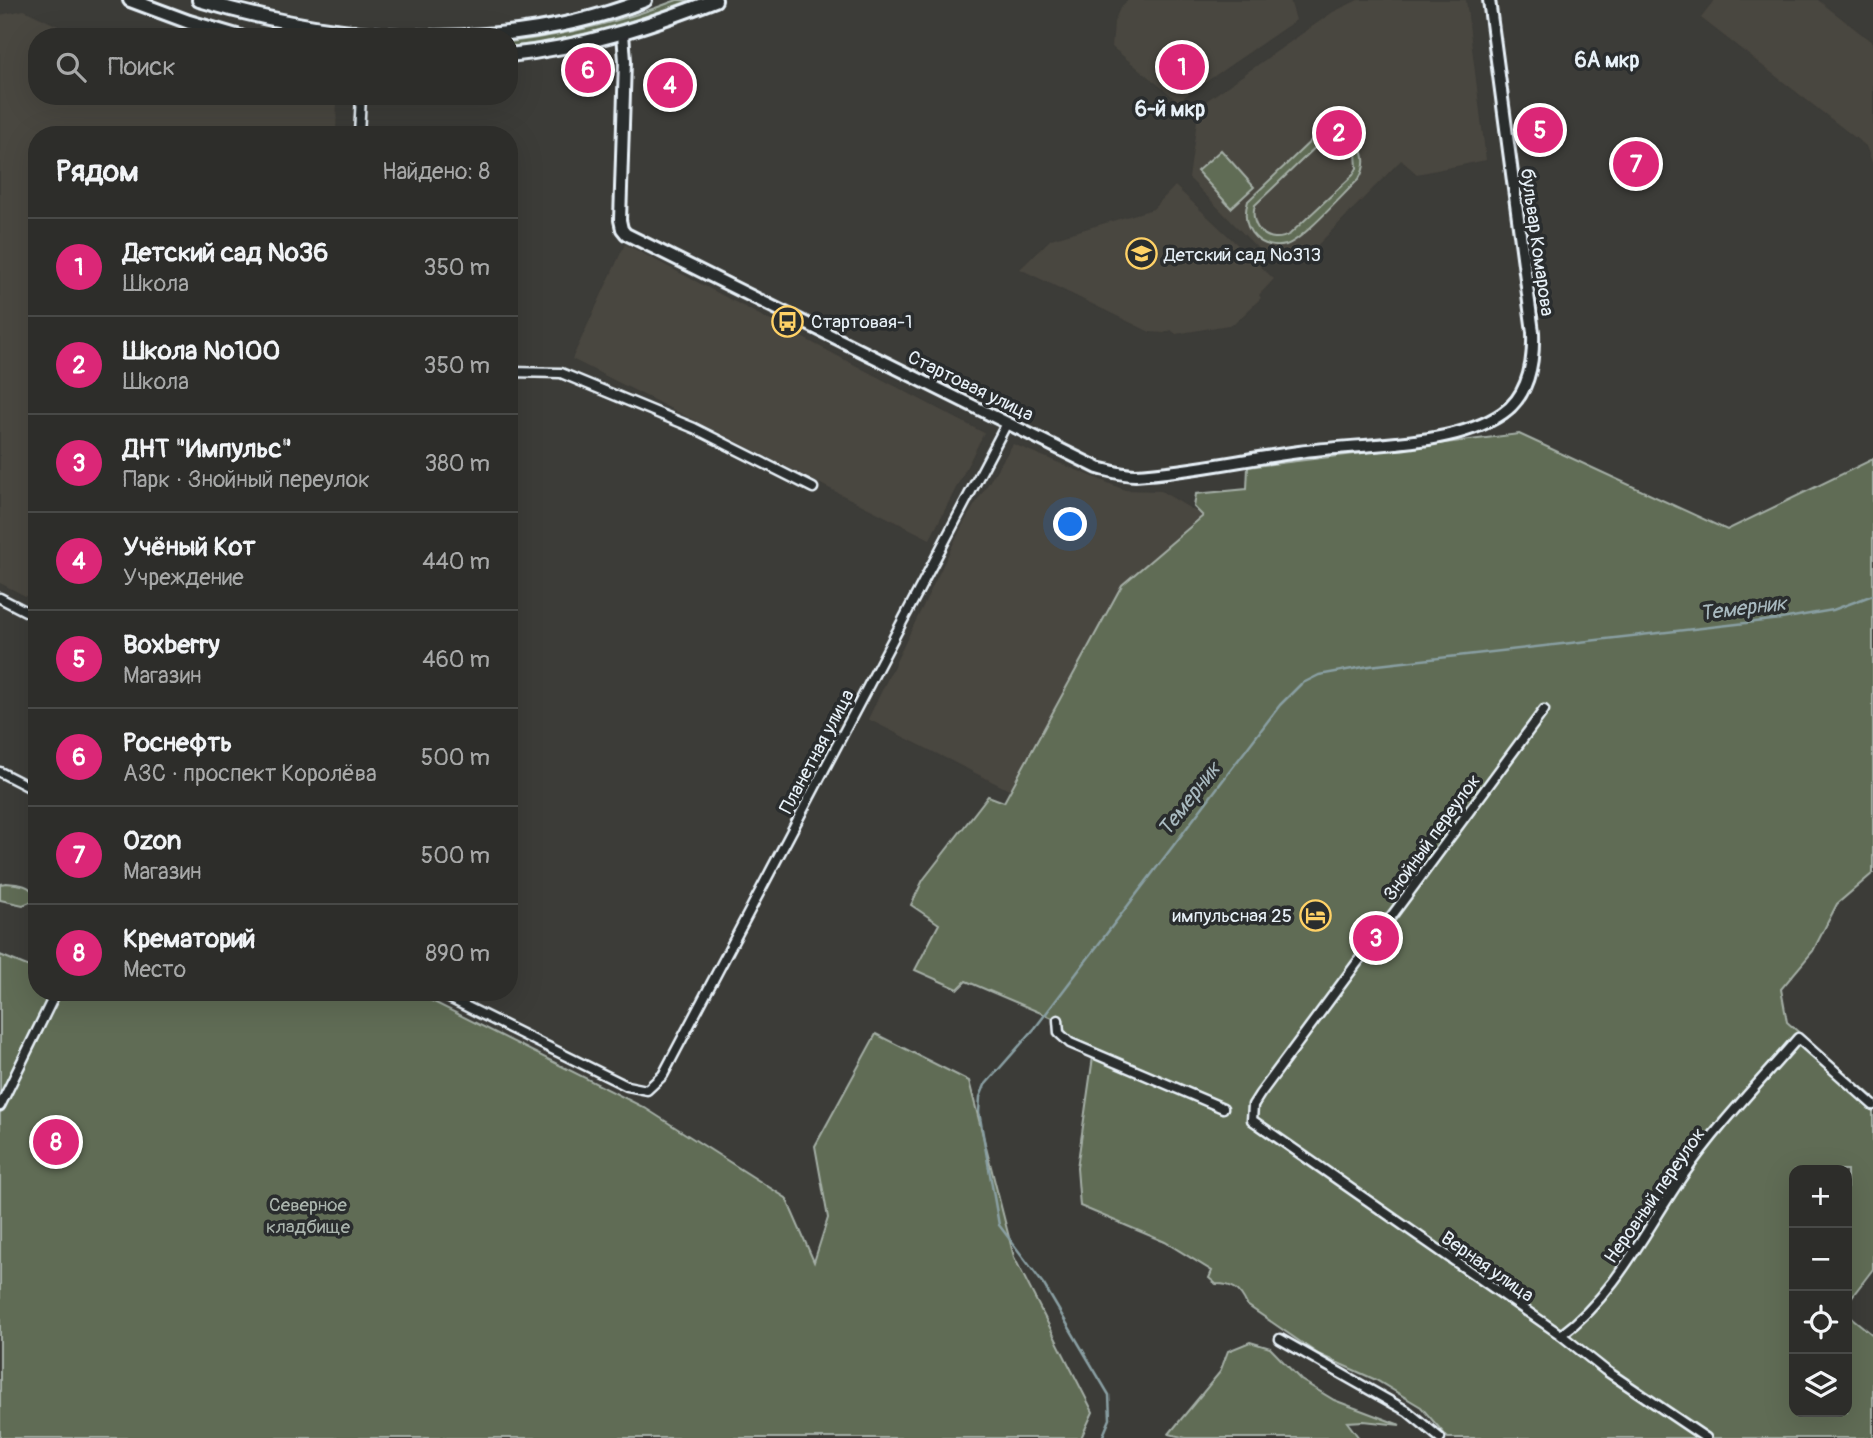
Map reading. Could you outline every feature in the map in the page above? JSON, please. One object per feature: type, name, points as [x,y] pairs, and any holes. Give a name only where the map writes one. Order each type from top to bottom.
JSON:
[{"type":"main road","points":[[130,0],[212,28]]},
{"type":"main road","points":[[199,0],[291,24],[319,28]]},
{"type":"main road","points":[[518,29],[604,14],[645,0]]},
{"type":"main road","points":[[518,54],[579,44],[622,33],[715,0]]},
{"type":"main road","points":[[230,28],[228,21],[234,10]]},
{"type":"street","name":"бульвар Комарова","points":[[1489,0],[1533,332],[1531,367],[1515,402]]},
{"type":"street","name":"Стартовая улица","points":[[622,33],[625,61],[620,220],[626,234],[1098,468],[1132,475],[1301,451],[1444,436],[1494,419],[1515,402]]},
{"type":"street","points":[[359,126],[360,105]]},
{"type":"street","points":[[518,372],[561,373],[694,428],[813,488]]},
{"type":"street","name":"Планетная улица","points":[[455,1001],[626,1086],[647,1090],[663,1075],[1007,423]]},
{"type":"street","points":[[0,598],[28,612]]},
{"type":"street","name":"Знойный переулок","points":[[1252,1120],[1253,1105],[1260,1094],[1544,710]]},
{"type":"street","points":[[0,772],[28,786]]},
{"type":"street","points":[[0,1106],[52,1001]]},
{"type":"street","points":[[1058,1020],[1059,1033],[1070,1043],[1223,1108]]},
{"type":"street","name":"Неровный переулок","points":[[1561,1335],[1619,1274],[1685,1172],[1798,1038],[1873,1105]]},
{"type":"street","name":"Верная улица","points":[[1252,1120],[1561,1335],[1605,1370],[1706,1438]]},
{"type":"street","points":[[1280,1339],[1407,1411],[1440,1438]]},
{"type":"shaded area","points":[[1128,0],[1290,0],[1296,20],[1178,101],[1112,47],[1114,22],[1120,8]]},
{"type":"shaded area","points":[[1358,0],[1466,0],[1486,160],[1417,174],[1401,160],[1305,258],[1272,263],[1189,178],[1199,106],[1333,12]]},
{"type":"shaded area","points":[[1715,0],[1818,0],[1873,43],[1873,165],[1866,146],[1701,18]]},
{"type":"shaded area","points":[[24,10],[62,28],[28,28],[28,105],[337,105],[336,126],[28,126],[28,597],[0,583],[0,15]]},
{"type":"shaded area","name":"Детский сад №313","points":[[1175,186],[1274,279],[1259,295],[1261,298],[1234,324],[1176,334],[1171,330],[1164,333],[1150,332],[1020,269],[1051,239],[1153,209]]},
{"type":"shaded area","points":[[625,244],[984,433],[930,539],[572,359]]},
{"type":"shaded area","points":[[1013,444],[1125,490],[1161,491],[1203,516],[1122,585],[1011,791],[868,719],[964,522]]},
{"type":"green space","points":[[677,0],[691,0],[602,30],[518,46],[518,41],[594,26]]},
{"type":"green space","points":[[1339,131],[1354,139],[1363,153],[1364,161],[1359,179],[1313,226],[1293,241],[1278,246],[1262,242],[1247,225],[1248,201],[1319,133]],"holes":[[[1338,138],[1352,146],[1356,153],[1357,168],[1353,175],[1290,234],[1275,238],[1262,233],[1255,221],[1255,205],[1323,140]]]},
{"type":"green space","points":[[1221,150],[1254,187],[1231,208],[1197,171]]},
{"type":"green space","points":[[1519,434],[1727,530],[1873,459],[1873,873],[1837,904],[1813,951],[1781,989],[1787,1022],[1873,1097],[1873,1269],[1852,1296],[1852,1165],[1789,1165],[1789,1417],[1852,1417],[1852,1318],[1873,1335],[1873,1438],[1448,1438],[1421,1407],[1376,1380],[1318,1354],[1247,1305],[1235,1288],[1216,1284],[1209,1278],[1212,1271],[1165,1242],[1080,1206],[1077,1168],[1094,1050],[1059,1032],[1055,1019],[966,981],[958,989],[915,970],[939,924],[911,905],[923,880],[988,796],[1004,802],[1122,585],[1203,516],[1194,507],[1196,494],[1247,489],[1248,467]]},
{"type":"green space","points":[[0,884],[27,887],[28,903],[23,905],[0,900]]},
{"type":"green space","name":"Северное кладбище","points":[[0,955],[28,966],[28,1001],[432,1001],[645,1108],[786,1198],[814,1262],[828,1218],[815,1146],[876,1034],[969,1081],[1014,1257],[1093,1412],[1081,1438],[0,1438]]},
{"type":"green space","points":[[1250,1342],[1270,1348],[1301,1380],[1334,1400],[1400,1425],[1347,1422],[1359,1438],[1186,1438],[1169,1434],[1220,1372],[1228,1351]]},
{"type":"waterway","name":"Темерник","points":[[1102,1438],[1110,1419],[1109,1395],[1044,1285],[999,1225],[979,1112],[980,1097],[985,1085],[1035,1028],[1280,705],[1301,684],[1319,675],[1369,666],[1781,619],[1833,610],[1873,595]]},
{"type":"place","name":"Детский сад №36","points":[[1182,67]]},
{"type":"place","name":"Роснефть","points":[[588,70]]},
{"type":"place","name":"Учёный Кот","points":[[670,85]]},
{"type":"place","name":"Boxberry","points":[[1540,130]]},
{"type":"place","name":"Школа №100","points":[[1339,133]]},
{"type":"place","name":"Ozon","points":[[1636,164]]},
{"type":"place","name":"Детский сад №313","points":[[1141,254]]},
{"type":"place","name":"Стартовая-1","points":[[788,321]]},
{"type":"place","name":"импульсная 25","points":[[1315,915]]},
{"type":"place","name":"ДНТ \"Импульс\"","points":[[1376,938]]},
{"type":"place","name":"Крематорий","points":[[56,1142]]},
{"type":"district","name":"6А мкр","points":[[1607,60]]},
{"type":"district","name":"6-й мкр","points":[[1170,109]]}]
